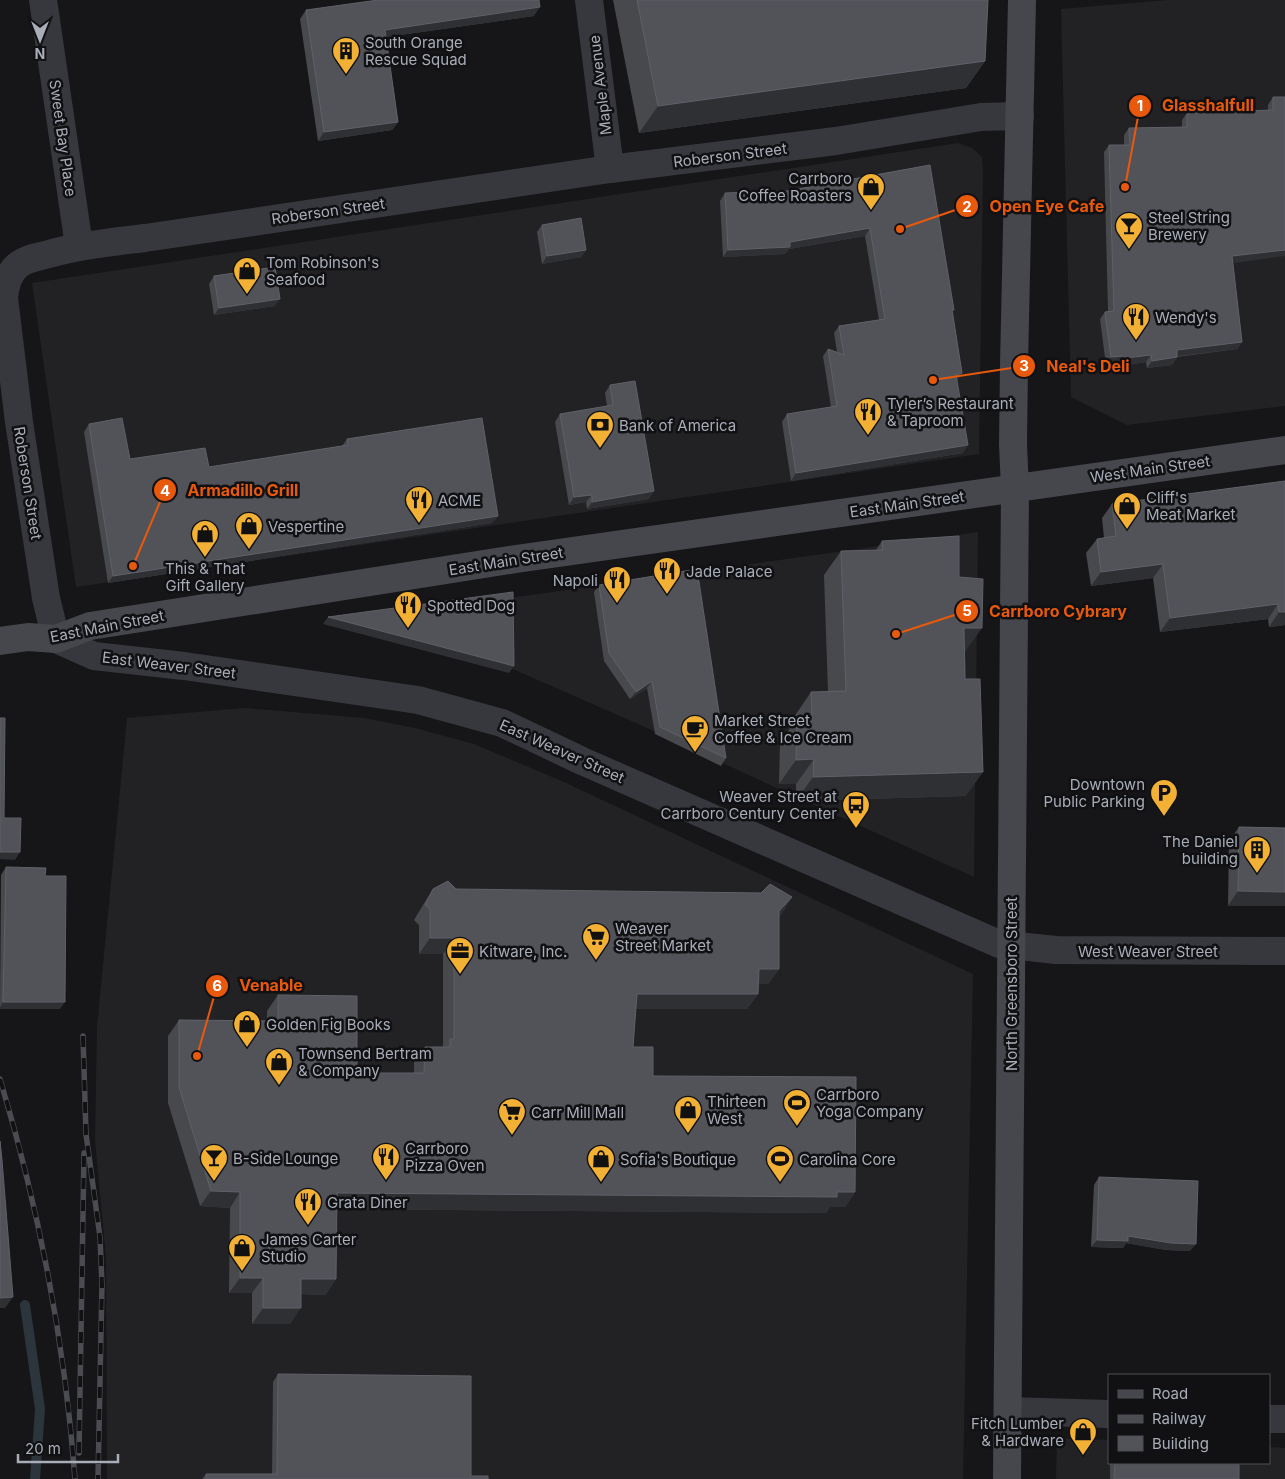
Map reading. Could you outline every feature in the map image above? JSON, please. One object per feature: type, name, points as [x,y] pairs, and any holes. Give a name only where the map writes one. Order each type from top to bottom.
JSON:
[{"type":"main road","name":"North Greensboro Street","points":[[1007,1479],[1015,489],[1013,444],[1022,0]]},
{"type":"main road","name":"West Main Street","points":[[1015,489],[1285,450]]},
{"type":"main road","name":"East Main Street","points":[[0,641],[28,637],[56,639],[90,626],[516,559],[1015,489]]},
{"type":"street","name":"Sweet Bay Place","points":[[43,0],[79,246]]},
{"type":"street","name":"Maple Avenue","points":[[589,0],[610,169]]},
{"type":"street","name":"Roberson Street","points":[[56,639],[46,598],[19,422],[4,298],[8,280],[16,267],[27,259],[79,246],[145,238],[610,169],[836,142],[981,117],[1020,116]]},
{"type":"street","name":"East Weaver Street","points":[[56,639],[94,656],[184,666],[418,700],[502,723],[582,761],[761,838],[976,935],[999,944],[1012,946]]},
{"type":"street","name":"West Weaver Street","points":[[1012,946],[1056,950],[1285,952]]},
{"type":"street","points":[[1008,1410],[1108,1414]]},
{"type":"street","points":[[1270,1419],[1285,1419]]},
{"type":"shaded area","points":[[1167,0],[1285,0],[1285,406],[1127,425],[1071,397],[1061,9]]},
{"type":"shaded area","points":[[958,143],[972,148],[982,157],[979,454],[76,587],[32,283]]},
{"type":"shaded area","points":[[978,532],[974,877],[654,731],[515,670],[452,650],[347,621]]},
{"type":"shaded area","name":"Carr Mill Mall","points":[[245,708],[364,718],[415,728],[474,744],[564,782],[973,974],[963,1479],[107,1479],[106,1258],[95,1141],[97,1027],[127,718]]},
{"type":"shaded area","name":"Fitch Lumber & Hardware","points":[[1057,1438],[1108,1440],[1108,1464],[1270,1464],[1270,1447],[1285,1448],[1285,1479],[1056,1479]]},
{"type":"building","name":"South Orange Rescue Squad","points":[[378,0],[539,0],[540,7],[385,30],[398,122],[324,132],[306,10]]},
{"type":"building","points":[[637,0],[988,0],[985,61],[658,106]]},
{"type":"building","points":[[1273,97],[1285,97],[1285,250],[1232,256],[1242,342],[1177,350],[1177,357],[1152,361],[1151,355],[1126,358],[1125,356],[1111,357],[1105,312],[1114,311],[1109,145],[1130,145],[1129,128],[1187,127],[1187,113],[1273,110]]},
{"type":"building","points":[[930,165],[954,310],[952,310],[962,373],[956,375],[968,445],[796,473],[787,414],[837,406],[828,349],[844,355],[839,326],[885,319],[870,228],[790,242],[790,247],[728,250],[725,193],[787,191]]},
{"type":"building","points":[[581,218],[586,250],[547,256],[542,225]]},
{"type":"building","points":[[275,267],[280,299],[219,308],[214,276]]},
{"type":"building","name":"Bank of America","points":[[635,381],[654,491],[592,502],[592,495],[574,497],[560,414],[613,405],[610,385]]},
{"type":"building","points":[[122,418],[130,459],[205,448],[209,467],[348,445],[347,439],[482,418],[498,516],[113,576],[89,424]]},
{"type":"building","points":[[1285,481],[1285,612],[1279,612],[1278,604],[1170,618],[1163,564],[1101,572],[1097,539],[1116,536],[1112,504]]},
{"type":"building","points":[[959,536],[959,577],[983,579],[982,628],[964,628],[965,679],[980,679],[983,772],[813,777],[814,759],[796,760],[797,719],[812,718],[811,692],[846,691],[841,551],[883,550],[882,541]]},
{"type":"building","points":[[697,569],[726,758],[660,727],[652,681],[636,692],[609,653],[599,585]]},
{"type":"building","points":[[513,592],[514,666],[328,617]]},
{"type":"building","points":[[0,718],[5,718],[4,818],[21,818],[20,852],[0,852]]},
{"type":"building","name":"The Daniel building","points":[[1239,827],[1285,828],[1285,892],[1238,891]]},
{"type":"building","points":[[6,867],[46,868],[45,876],[66,876],[65,1002],[3,1002]]},
{"type":"building","name":"Carr Mill Mall","points":[[448,881],[456,889],[761,893],[770,884],[792,897],[779,911],[779,969],[759,969],[758,994],[637,994],[633,1047],[653,1047],[653,1076],[856,1077],[855,1192],[837,1192],[837,1197],[337,1193],[336,1279],[301,1279],[301,1308],[263,1308],[263,1278],[240,1278],[240,1192],[211,1191],[179,1087],[179,1020],[278,1021],[278,995],[357,996],[357,1073],[424,1073],[425,1047],[450,1047],[450,1039],[454,1039],[454,938],[430,938],[430,909],[425,905],[433,889]]},
{"type":"building","points":[[0,1141],[13,1297],[0,1298]]},
{"type":"building","points":[[1099,1177],[1198,1181],[1196,1244],[1171,1243],[1128,1236],[1128,1241],[1097,1240]]},
{"type":"building","points":[[278,1374],[471,1376],[471,1476],[488,1476],[488,1479],[206,1479],[206,1474],[277,1474]]},
{"type":"building","points":[[1115,1464],[1239,1464],[1239,1479],[1114,1479]]},
{"type":"waterway","points":[[25,1305],[40,1409],[35,1479]]},
{"type":"railway","points":[[83,1036],[86,1134],[100,1237],[102,1285],[98,1479]]},
{"type":"railway","points":[[0,1079],[27,1177],[48,1277],[65,1378],[75,1479]]},
{"type":"railway","points":[[79,1453],[84,1153]]},
{"type":"place","name":"South Orange Rescue Squad","points":[[346,75]]},
{"type":"place","name":"Glasshalfull","points":[[1125,187]]},
{"type":"place","name":"Carrboro Coffee Roasters","points":[[871,211]]},
{"type":"place","name":"Open Eye Cafe","points":[[900,229]]},
{"type":"place","name":"Steel String Brewery","points":[[1129,250]]},
{"type":"place","name":"Tom Robinson's Seafood","points":[[247,295]]},
{"type":"place","name":"Wendy's","points":[[1136,341]]},
{"type":"place","name":"Neal's Deli","points":[[933,380]]},
{"type":"place","name":"Tyler’s Restaurant & Taproom","points":[[868,436]]},
{"type":"place","name":"Bank of America","points":[[600,449]]},
{"type":"place","name":"ACME","points":[[419,524]]},
{"type":"place","name":"Cliff's Meat Market","points":[[1127,530]]},
{"type":"place","name":"Vespertine","points":[[249,550]]},
{"type":"place","name":"This & That Gift Gallery","points":[[205,558]]},
{"type":"place","name":"Armadillo Grill","points":[[133,566]]},
{"type":"place","name":"Jade Palace","points":[[667,595]]},
{"type":"place","name":"Napoli","points":[[617,604]]},
{"type":"place","name":"Spotted Dog","points":[[408,629]]},
{"type":"place","name":"Carrboro Cybrary","points":[[896,634]]},
{"type":"place","name":"Market Street Coffee & Ice Cream","points":[[695,753]]},
{"type":"place","name":"Downtown Public Parking","points":[[1164,817]]},
{"type":"place","name":"Weaver Street at Carrboro Century Center","points":[[856,829]]},
{"type":"place","name":"The Daniel building","points":[[1257,874]]},
{"type":"place","name":"Weaver Street Market","points":[[596,961]]},
{"type":"place","name":"Kitware, Inc.","points":[[460,975]]},
{"type":"place","name":"Golden Fig Books","points":[[247,1048]]},
{"type":"place","name":"Venable","points":[[197,1056]]},
{"type":"place","name":"Townsend Bertram & Company","points":[[279,1086]]},
{"type":"place","name":"Carrboro Yoga Company","points":[[797,1127]]},
{"type":"place","name":"Thirteen West","points":[[688,1134]]},
{"type":"place","name":"Carr Mill Mall","points":[[512,1136]]},
{"type":"place","name":"Carrboro Pizza Oven","points":[[386,1181]]},
{"type":"place","name":"B-Side Lounge","points":[[214,1182]]},
{"type":"place","name":"Sofia's Boutique","points":[[601,1183]]},
{"type":"place","name":"Carolina Core","points":[[780,1183]]},
{"type":"place","name":"Grata Diner","points":[[308,1226]]},
{"type":"place","name":"James Carter Studio","points":[[242,1272]]},
{"type":"place","name":"Fitch Lumber & Hardware","points":[[1083,1456]]}]
